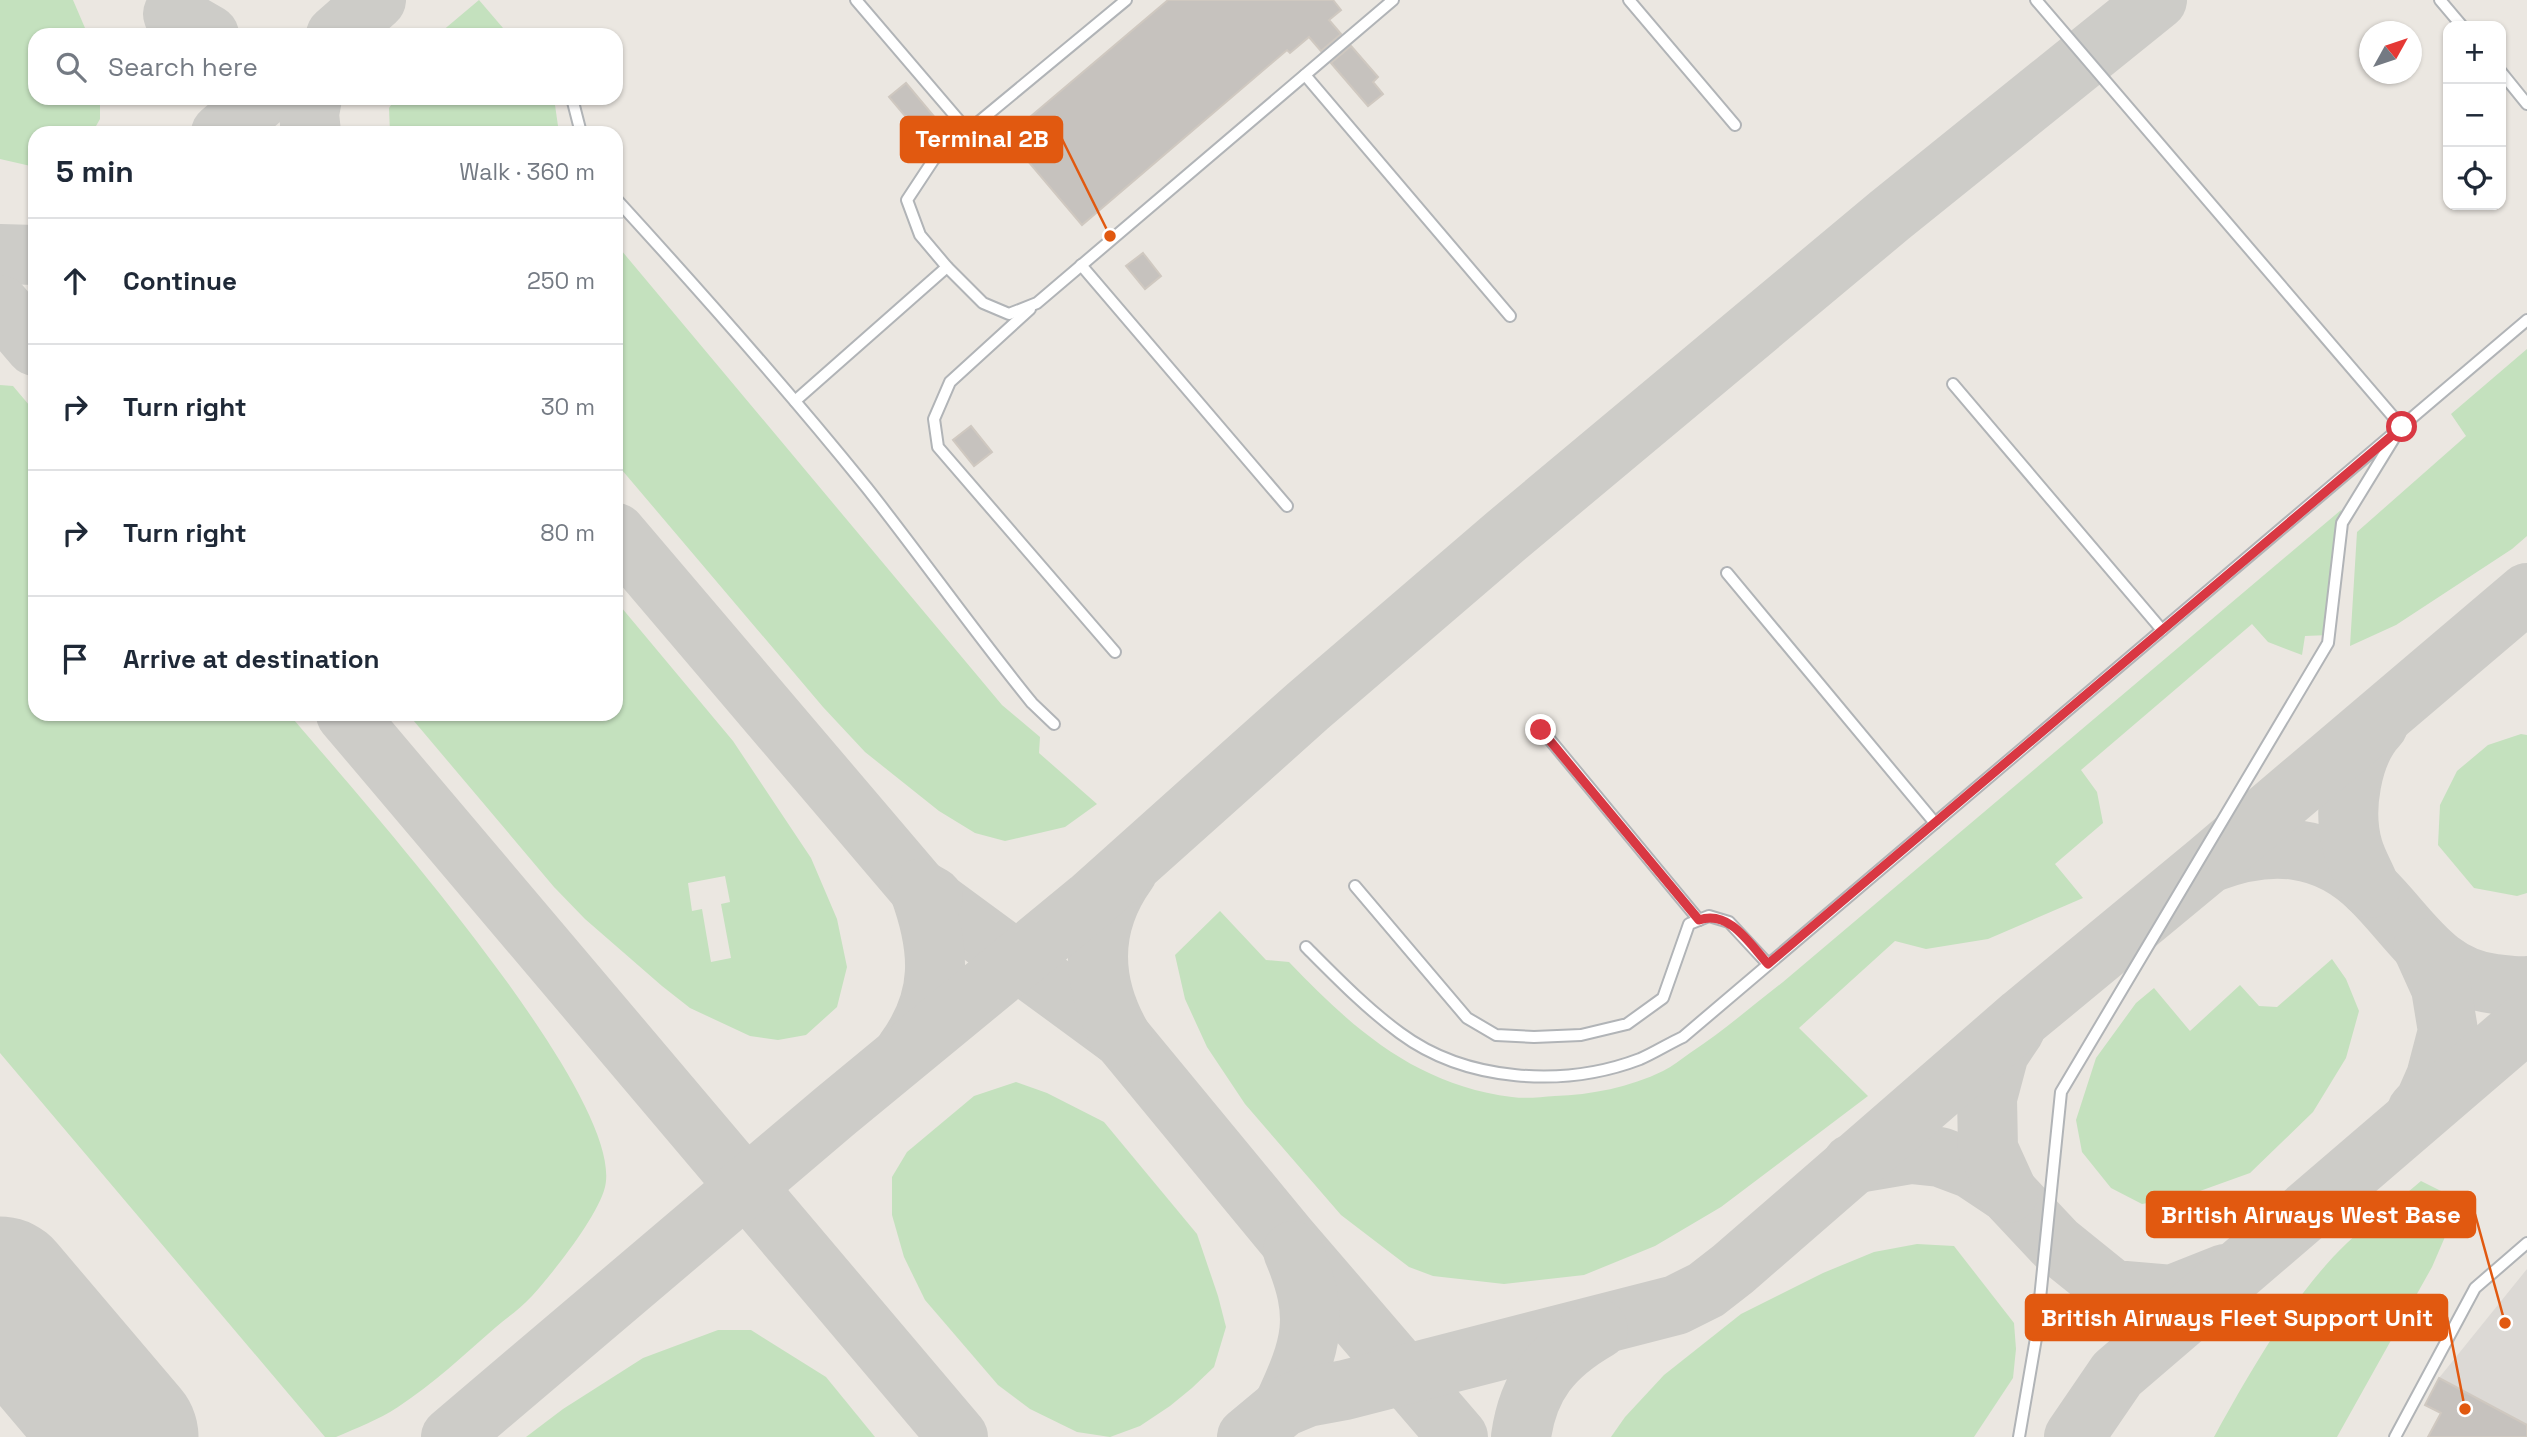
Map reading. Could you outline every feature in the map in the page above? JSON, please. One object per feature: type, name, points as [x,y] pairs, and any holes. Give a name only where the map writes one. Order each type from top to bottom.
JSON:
[{"type":"lane","points":[[856,0],[968,131]]},
{"type":"lane","points":[[1037,303],[1009,314],[982,303],[919,235],[907,200],[934,159],[1126,0]]},
{"type":"lane","points":[[1115,652],[939,447],[934,419],[950,382],[1081,265],[1393,0]]},
{"type":"lane","points":[[1629,0],[1735,125]]},
{"type":"lane","points":[[2036,0],[2402,427]]},
{"type":"lane","points":[[2440,0],[2458,21]]},
{"type":"lane","points":[[1305,75],[1510,316]]},
{"type":"lane","points":[[2506,78],[2527,104]]},
{"type":"lane","points":[[574,105],[579,126]]},
{"type":"lane","points":[[623,207],[795,401],[868,490],[1032,703],[1054,724]]},
{"type":"lane","points":[[1081,265],[1287,506]]},
{"type":"lane","points":[[795,401],[947,267]]},
{"type":"lane","points":[[1306,947],[1372,1011],[1402,1034],[1431,1052],[1461,1065],[1530,1076],[1567,1075],[1639,1059],[1682,1037],[2527,320]]},
{"type":"lane","points":[[1953,384],[2162,630]]},
{"type":"lane","points":[[2019,1437],[2036,1338],[2061,1092],[2328,643],[2342,523],[2402,427]]},
{"type":"lane","points":[[1727,573],[1935,823]]},
{"type":"lane","points":[[1541,730],[1699,920]]},
{"type":"lane","points":[[1354,886],[1467,1018],[1496,1035],[1581,1035],[1627,1024],[1663,998],[1689,924],[1709,916],[1729,922],[1768,964]]},
{"type":"lane","points":[[2395,1437],[2475,1287],[2527,1243]]},
{"type":"shaded area","points":[[2527,1269],[2527,1437],[2428,1437],[2441,1414],[2425,1405],[2439,1378]]},
{"type":"green space","points":[[0,0],[73,0],[85,28],[28,28],[28,105],[100,105],[100,119],[96,126],[28,126],[28,165],[0,159]]},
{"type":"green space","points":[[479,0],[503,28],[446,28]]},
{"type":"green space","points":[[391,105],[555,105],[558,126],[390,126]]},
{"type":"green space","points":[[623,252],[1002,705],[1040,737],[1039,753],[1097,804],[1065,827],[1005,841],[975,833],[939,811],[865,752],[823,707],[623,471]]},
{"type":"green space","points":[[2527,349],[2527,536],[2512,549],[2396,625],[2350,646],[2357,532],[2466,436],[2451,414]]},
{"type":"green space","points":[[0,385],[13,386],[28,404],[28,721],[295,721],[423,873],[532,1017],[574,1085],[600,1143],[605,1187],[594,1213],[574,1244],[519,1308],[448,1369],[398,1407],[336,1437],[325,1437],[0,1053]]},
{"type":"green space","points":[[2341,510],[2329,635],[2305,636],[2302,655],[2268,642],[2252,624],[2081,770],[2097,792],[2103,823],[2055,864],[2083,898],[1988,939],[1926,949],[1895,941],[1799,1028],[1868,1096],[1721,1207],[1655,1246],[1584,1275],[1504,1284],[1433,1276],[1409,1267],[1341,1215],[1245,1104],[1207,1047],[1185,999],[1175,955],[1220,911],[1266,960],[1289,962],[1362,1031],[1416,1067],[1446,1080],[1477,1091],[1528,1098],[1596,1092],[1650,1077],[1702,1045],[1783,982]]},
{"type":"green space","points":[[623,609],[733,741],[811,858],[837,919],[847,967],[837,1007],[806,1035],[778,1040],[750,1036],[690,1008],[585,919],[554,887],[414,721],[623,721]],"holes":[[[725,876],[730,902],[721,904],[731,958],[711,962],[702,909],[692,911],[688,883]]]},
{"type":"green space","points":[[2521,734],[2527,735],[2527,893],[2517,896],[2474,888],[2438,845],[2440,805],[2457,771],[2488,745]]},
{"type":"green space","points":[[2332,959],[2346,979],[2359,1011],[2346,1058],[2313,1112],[2250,1173],[2186,1196],[2142,1204],[2111,1188],[2082,1152],[2076,1120],[2096,1058],[2136,1003],[2154,988],[2190,1031],[2240,985],[2259,1006],[2277,1007]]},
{"type":"green space","points":[[1016,1082],[1047,1093],[1104,1122],[1197,1234],[1218,1296],[1226,1327],[1214,1367],[1170,1406],[1140,1426],[1110,1437],[1077,1432],[1030,1409],[998,1385],[925,1300],[904,1257],[892,1215],[892,1177],[907,1152],[974,1096]]},
{"type":"green space","points":[[2421,1181],[2449,1195],[2454,1216],[2432,1267],[2337,1437],[2214,1437],[2258,1361],[2309,1285],[2347,1243]]},
{"type":"green space","points":[[1917,1244],[1954,1246],[2014,1323],[2016,1349],[2013,1378],[1974,1437],[1611,1437],[1625,1417],[1664,1375],[1741,1314],[1823,1273],[1874,1252]]},
{"type":"green space","points":[[718,1330],[751,1330],[826,1377],[875,1437],[526,1437],[563,1409],[643,1358]]},
{"type":"building","points":[[1168,0],[1333,0],[1341,10],[1329,20],[1341,34],[1321,51],[1309,37],[1290,53],[1287,50],[1082,225],[999,127],[1017,128]]},
{"type":"building","points":[[1351,46],[1378,77],[1373,82],[1383,94],[1368,106],[1331,63]]},
{"type":"building","points":[[906,83],[947,132],[916,129],[889,97]]},
{"type":"building","points":[[1143,253],[1161,276],[1145,289],[1126,266]]},
{"type":"building","points":[[971,426],[992,452],[974,466],[953,440]]},
{"type":"building","points":[[2439,1378],[2527,1425],[2527,1437],[2428,1437],[2441,1413],[2425,1405]]},
{"type":"taxiway","points":[[344,28],[376,0]]},
{"type":"taxiway","points":[[451,1437],[834,1112],[1090,901],[1308,706],[1506,536],[1889,216],[2157,0]]},
{"type":"taxiway","points":[[178,28],[173,14],[197,28]]},
{"type":"taxiway","points":[[229,126],[254,105]]},
{"type":"taxiway","points":[[310,126],[311,105]]},
{"type":"taxiway","points":[[0,254],[28,255]]},
{"type":"taxiway","points":[[0,305],[28,338]]},
{"type":"taxiway","points":[[623,541],[919,889],[1122,1038],[1287,1238],[1458,1437]]},
{"type":"taxiway","points":[[1247,1437],[1283,1407],[1307,1397],[1345,1390],[1676,1305],[1706,1290],[2023,1017],[2527,593]]},
{"type":"taxiway","points":[[352,721],[958,1437]]},
{"type":"taxiway","points":[[2370,888],[2353,848],[2348,817],[2355,766],[2361,751],[2378,725]]},
{"type":"taxiway","points":[[2212,862],[2255,850],[2296,850],[2316,854],[2335,862],[2371,889],[2425,948],[2455,972],[2495,984],[2527,986]]},
{"type":"taxiway","points":[[1117,1034],[1122,1038],[1104,996],[1098,955],[1105,913],[1127,872]]},
{"type":"taxiway","points":[[905,1051],[927,1012],[935,973],[932,932],[919,889],[933,897]]},
{"type":"taxiway","points":[[2417,1111],[2425,1102],[2436,1077],[2448,1031],[2441,988],[2423,948]]},
{"type":"taxiway","points":[[2074,1437],[2117,1374],[2527,1022]]},
{"type":"taxiway","points":[[2008,1193],[1988,1149],[1987,1098],[1999,1053],[2015,1029]]},
{"type":"taxiway","points":[[1852,1164],[1911,1154],[1940,1157],[1972,1169],[2008,1193],[2056,1244],[2113,1290],[2172,1295],[2225,1274]]},
{"type":"taxiway","points":[[1283,1407],[1301,1366],[1309,1330],[1307,1294],[1293,1251]]},
{"type":"taxiway","points":[[1521,1437],[1524,1418],[1545,1373],[1568,1350],[1598,1329]]},
{"type":"runway","points":[[0,1291],[124,1437]]},
{"type":"place","name":"Terminal 2B","points":[[1110,236]]},
{"type":"place","name":"British Airways West Base","points":[[2505,1323]]},
{"type":"place","name":"British Airways Fleet Support Unit","points":[[2465,1409]]},
{"type":"route","points":[[1541,730],[1699,920],[1709,916],[1729,922],[1768,964],[2402,427]]}]
